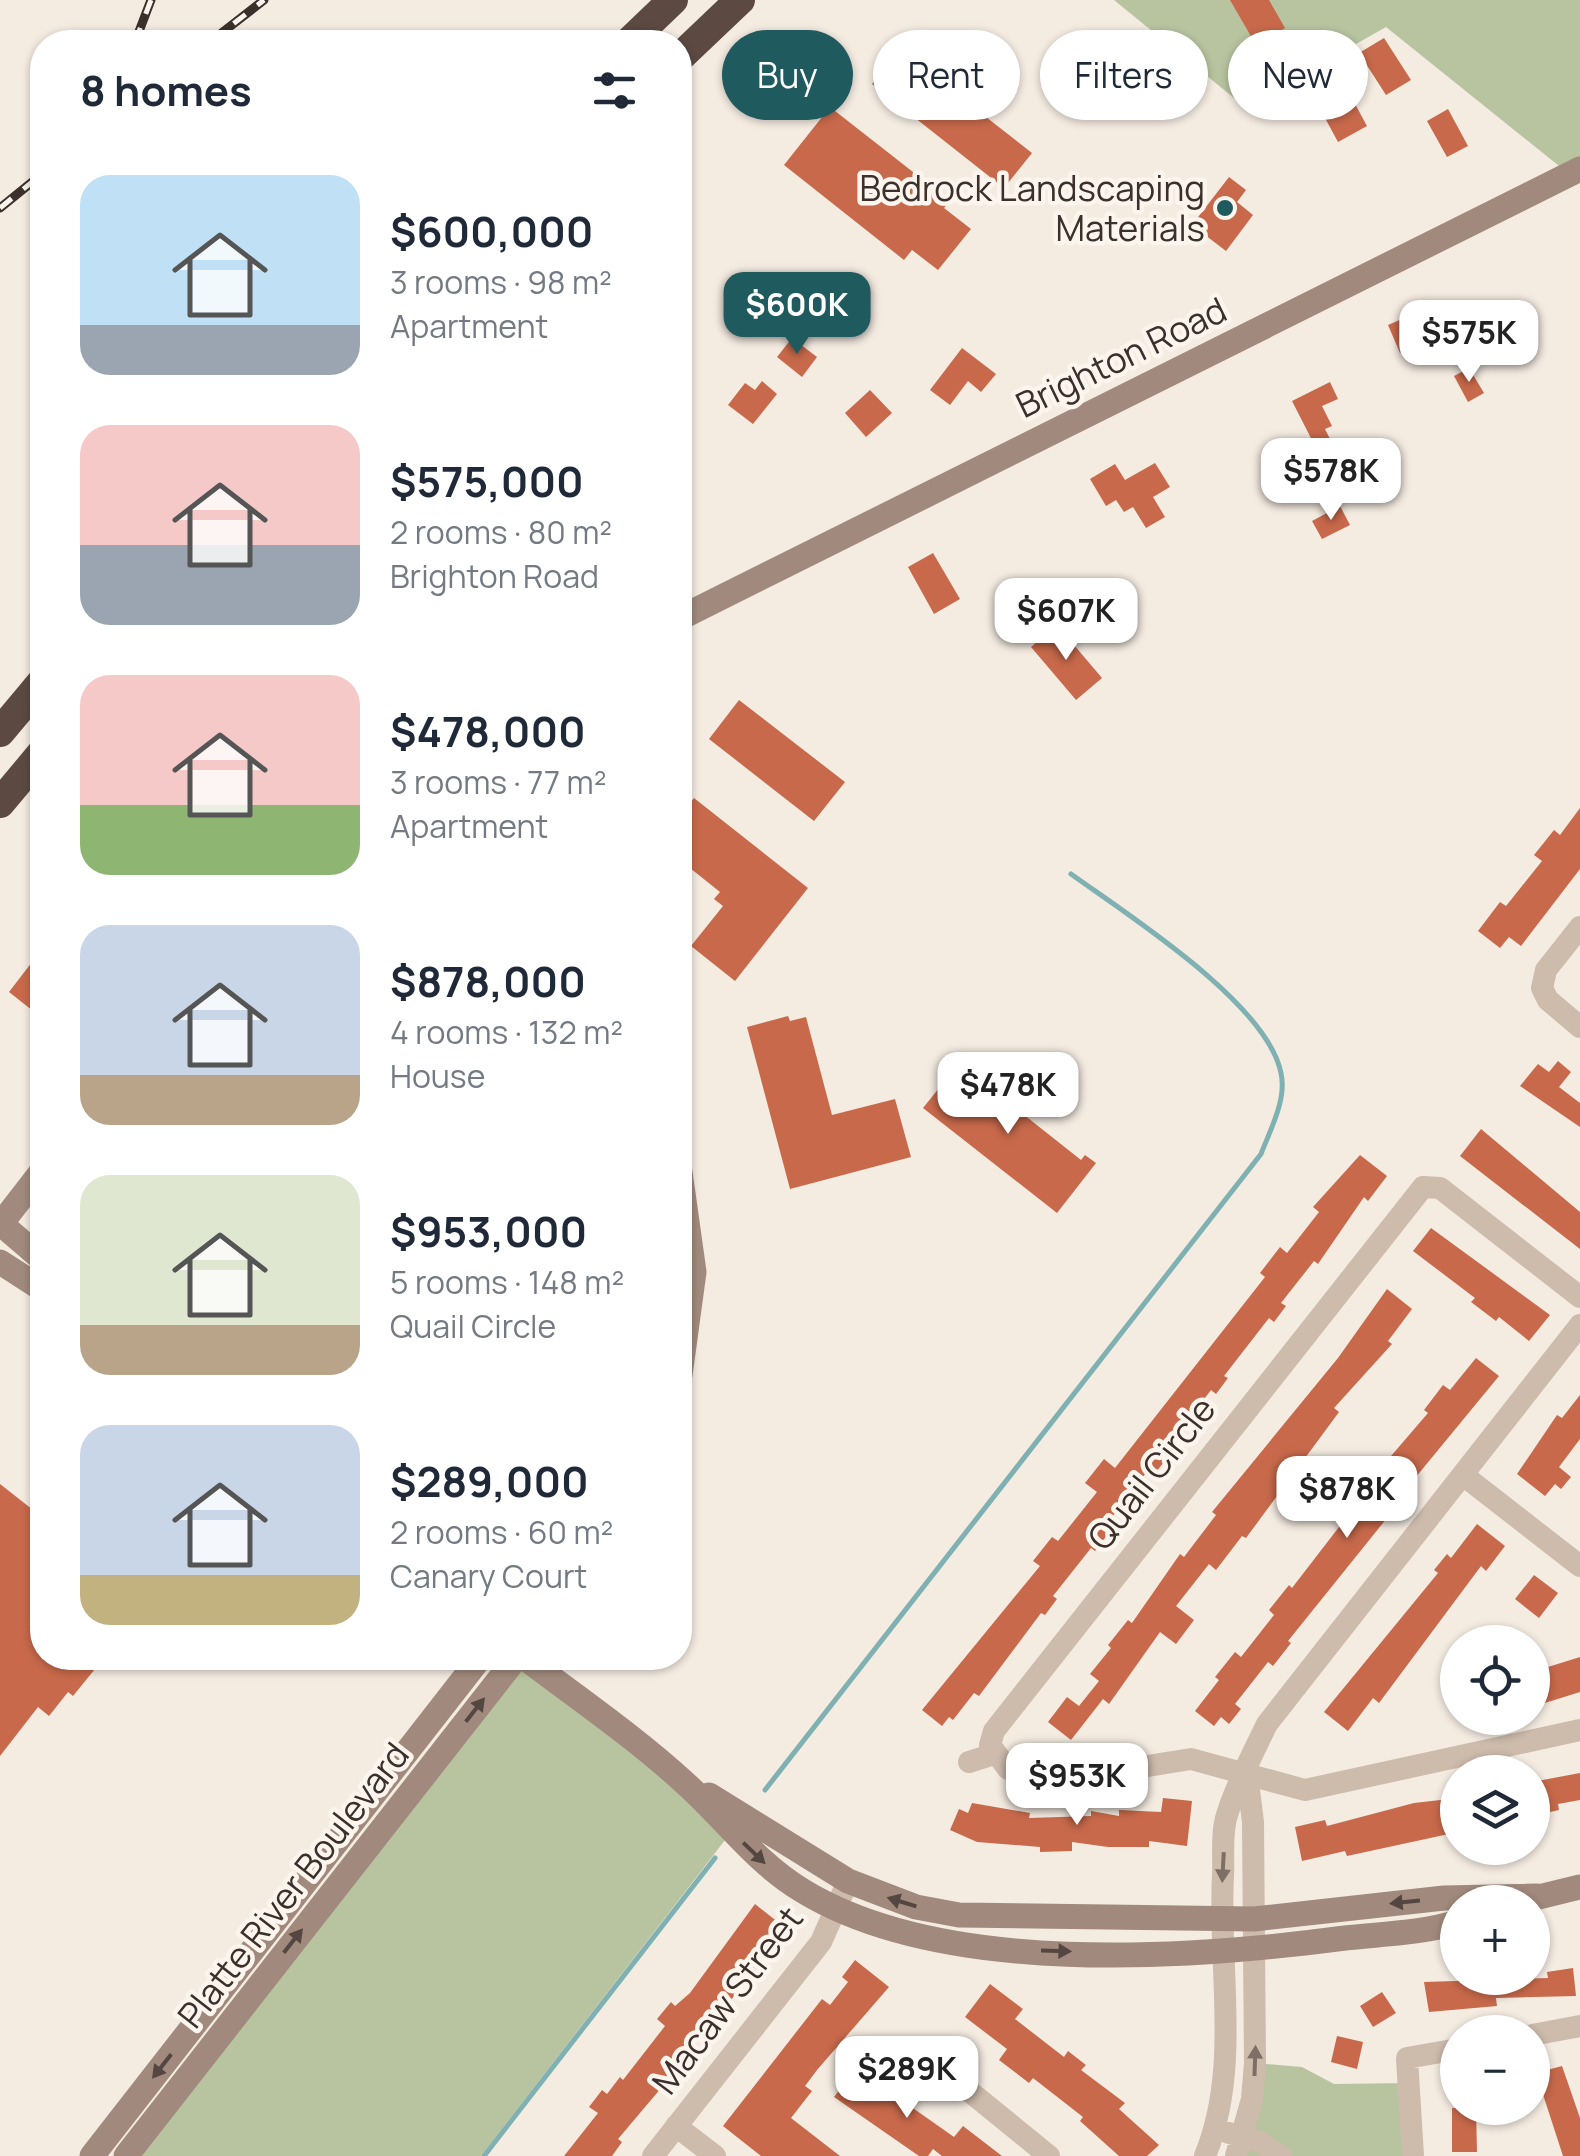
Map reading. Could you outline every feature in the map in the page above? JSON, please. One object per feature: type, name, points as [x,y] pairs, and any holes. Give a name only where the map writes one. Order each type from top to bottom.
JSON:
[{"type":"highway","points":[[642,30],[674,0]]},
{"type":"highway","points":[[692,46],[740,0]]},
{"type":"highway","points":[[0,732],[30,696]]},
{"type":"highway","points":[[0,803],[30,767]]},
{"type":"street","name":"Brighton Road","points":[[692,615],[1580,169]]},
{"type":"street","points":[[1580,927],[1546,970],[1542,988],[1548,1000],[1580,1027]]},
{"type":"street","points":[[30,1186],[0,1224],[30,1249]]},
{"type":"street","name":"Quail Circle","points":[[994,1754],[990,1746],[994,1732],[1423,1187],[1440,1188],[1580,1297]]},
{"type":"street","points":[[692,1258],[692,1287]]},
{"type":"street","points":[[0,1262],[30,1281]]},
{"type":"street","points":[[1205,2156],[1216,2129],[1226,2072],[1221,1920],[1226,1816],[1267,1724],[1580,1325]]},
{"type":"street","points":[[1463,1474],[1580,1566]]},
{"type":"street","name":"Platte River Boulevard","points":[[92,2156],[471,1670]]},
{"type":"street","name":"Platte River Boulevard","points":[[126,2156],[507,1670]]},
{"type":"street","points":[[540,1670],[686,1783],[777,1874],[837,1908],[913,1936],[974,1946],[1101,1952],[1254,1948],[1440,1924]]},
{"type":"street","points":[[970,1762],[994,1754],[1008,1769],[1040,1778],[1066,1779],[1192,1759],[1305,1790],[1580,1730]]},
{"type":"street","points":[[1240,2147],[1256,2064],[1252,1822],[1246,1774]]},
{"type":"street","points":[[686,1783],[754,1820],[848,1881],[916,1907],[959,1915],[1254,1919],[1440,1898]]},
{"type":"street","name":"Macaw Street","points":[[653,2156],[821,1942],[848,1881]]},
{"type":"street","points":[[1550,1894],[1580,1887]]},
{"type":"street","points":[[236,1970],[258,1987]]},
{"type":"street","points":[[1550,2032],[1580,2026]]},
{"type":"street","points":[[915,2046],[1049,2156]]},
{"type":"street","points":[[1413,2156],[1407,2058],[1440,2052]]},
{"type":"street","points":[[676,2126],[715,2156]]},
{"type":"street","points":[[1216,2129],[1240,2147],[1281,2156]]},
{"type":"green space","points":[[1114,0],[1580,0],[1580,169],[1569,174],[1386,27],[1368,37],[1368,30],[1228,30],[1228,93],[1208,77],[1208,30],[1151,30]]},
{"type":"green space","points":[[507,1670],[531,1670],[732,1831],[481,2156],[126,2156]]},
{"type":"green space","points":[[1255,2063],[1302,2067],[1334,2084],[1409,2083],[1413,2156],[1236,2156]]},
{"type":"building","points":[[1230,0],[1269,0],[1285,28],[1282,30],[1247,30]]},
{"type":"building","points":[[1384,38],[1411,80],[1386,95],[1368,67],[1368,48]]},
{"type":"building","points":[[1448,109],[1468,146],[1447,157],[1427,121]]},
{"type":"building","points":[[820,120],[847,120],[950,201],[944,208],[971,229],[938,270],[912,250],[904,260],[784,165]]},
{"type":"building","points":[[918,120],[990,120],[1032,153],[1004,188]]},
{"type":"building","points":[[1326,120],[1364,120],[1367,126],[1338,142]]},
{"type":"building","name":"Bedrock Landscaping Materials","points":[[1229,177],[1246,190],[1237,202],[1253,215],[1226,251],[1192,225]]},
{"type":"building","points":[[1418,312],[1430,340],[1400,353],[1388,325]]},
{"type":"building","points":[[792,338],[817,357],[802,377],[777,357]]},
{"type":"building","points":[[962,348],[996,374],[981,392],[968,381],[950,405],[930,390]]},
{"type":"building","points":[[1469,368],[1484,393],[1468,402],[1454,376]]},
{"type":"building","points":[[762,381],[777,394],[753,424],[728,405],[745,383],[755,390]]},
{"type":"building","points":[[1330,382],[1338,399],[1322,406],[1332,426],[1325,429],[1331,441],[1316,448],[1292,401]]},
{"type":"building","points":[[870,390],[892,413],[866,437],[845,413]]},
{"type":"building","points":[[1155,463],[1170,487],[1153,497],[1165,517],[1146,528],[1133,507],[1124,512],[1116,500],[1106,506],[1090,479],[1115,464],[1125,480]]},
{"type":"building","points":[[1340,506],[1350,525],[1322,539],[1312,521]]},
{"type":"building","points":[[933,553],[960,599],[934,614],[908,567]]},
{"type":"building","points":[[1057,625],[1102,678],[1076,700],[1031,647]]},
{"type":"building","points":[[739,700],[845,782],[814,821],[709,739]]},
{"type":"building","points":[[694,798],[808,888],[735,981],[692,947],[723,906],[714,899],[720,892],[692,870]]},
{"type":"building","points":[[1580,808],[1580,869],[1521,946],[1509,937],[1500,948],[1478,931],[1500,902],[1506,906],[1542,861],[1534,855],[1554,830],[1560,835]]},
{"type":"building","points":[[30,965],[30,1009],[9,992]]},
{"type":"building","points":[[788,1016],[790,1021],[806,1017],[832,1115],[895,1099],[911,1157],[790,1189],[747,1027]]},
{"type":"building","points":[[964,1057],[975,1066],[970,1072],[1081,1160],[1085,1155],[1096,1163],[1057,1213],[923,1108]]},
{"type":"building","points":[[1558,1061],[1571,1072],[1559,1087],[1580,1103],[1580,1127],[1520,1086],[1538,1064],[1549,1072]]},
{"type":"building","points":[[1481,1129],[1580,1212],[1580,1249],[1460,1156]]},
{"type":"building","points":[[1360,1155],[1387,1176],[1368,1201],[1364,1197],[1318,1264],[1314,1261],[1281,1303],[1286,1306],[1274,1322],[1269,1318],[1224,1376],[1228,1378],[1216,1394],[1211,1390],[1166,1448],[1172,1452],[1152,1477],[1146,1473],[1102,1530],[1108,1534],[1095,1551],[1091,1548],[1053,1596],[1057,1599],[1045,1615],[1041,1613],[979,1696],[974,1693],[953,1720],[949,1717],[942,1726],[922,1710],[1040,1566],[1033,1561],[1052,1537],[1058,1541],[1097,1492],[1085,1483],[1104,1459],[1115,1468],[1265,1277],[1260,1273],[1280,1247],[1287,1253],[1319,1212],[1313,1207]]},
{"type":"building","points":[[1431,1228],[1550,1315],[1529,1341],[1499,1317],[1496,1321],[1471,1302],[1475,1298],[1413,1251]]},
{"type":"building","points":[[1387,1289],[1412,1309],[1388,1341],[1392,1344],[1334,1408],[1339,1412],[1246,1538],[1242,1536],[1216,1570],[1209,1564],[1176,1606],[1194,1620],[1176,1644],[1160,1632],[1109,1704],[1103,1699],[1071,1740],[1048,1722],[1067,1697],[1079,1706],[1099,1681],[1090,1674],[1111,1648],[1108,1645],[1128,1620],[1132,1623],[1180,1554],[1184,1557],[1216,1515],[1212,1512],[1338,1358]]},
{"type":"building","points":[[1476,1358],[1499,1376],[1392,1506],[1395,1508],[1288,1641],[1291,1643],[1273,1666],[1268,1662],[1235,1704],[1241,1709],[1229,1724],[1221,1717],[1214,1726],[1195,1711],[1219,1680],[1215,1677],[1235,1652],[1241,1657],[1274,1615],[1269,1610],[1289,1585],[1292,1588],[1376,1479],[1373,1477],[1428,1413],[1424,1410],[1443,1385],[1450,1390]]},
{"type":"building","points":[[1580,1395],[1580,1439],[1559,1467],[1571,1477],[1561,1489],[1555,1484],[1545,1496],[1517,1474],[1557,1415],[1562,1418]]},
{"type":"building","points":[[0,1484],[30,1508],[30,1670],[94,1670],[73,1696],[68,1692],[49,1716],[38,1707],[0,1756]]},
{"type":"building","points":[[1477,1524],[1505,1546],[1486,1571],[1481,1566],[1379,1703],[1373,1698],[1348,1731],[1324,1712],[1438,1573],[1434,1570],[1447,1554],[1451,1558]]},
{"type":"building","points":[[1534,1575],[1558,1593],[1539,1618],[1515,1599]]},
{"type":"building","points":[[1580,1657],[1580,1692],[1550,1701],[1550,1666]]},
{"type":"building","points":[[1580,1773],[1580,1800],[1558,1804],[1559,1810],[1550,1812],[1550,1779]]},
{"type":"building","points":[[1163,1798],[1192,1801],[1187,1846],[1149,1841],[1149,1847],[1108,1847],[1072,1842],[1072,1851],[1040,1852],[1040,1847],[977,1842],[950,1830],[959,1809],[968,1813],[972,1803],[1030,1813],[1029,1818],[1091,1816],[1091,1811],[1119,1816],[1119,1810],[1161,1812]]},
{"type":"building","points":[[1440,1800],[1440,1836],[1347,1856],[1345,1851],[1302,1861],[1295,1827],[1325,1820],[1327,1826]]},
{"type":"building","points":[[755,1904],[784,1927],[753,1967],[757,1970],[685,2052],[689,2055],[618,2139],[622,2142],[612,2156],[564,2156],[598,2113],[589,2107],[602,2090],[607,2094],[620,2077],[623,2080],[665,2026],[657,2019],[671,2002],[675,2006],[690,1993]]},
{"type":"building","points":[[855,1960],[889,1987],[805,2086],[812,2091],[791,2118],[840,2156],[761,2156],[723,2126],[822,1999],[830,2005],[848,1982],[842,1977]]},
{"type":"building","points":[[1573,1968],[1576,1996],[1496,1998],[1497,2006],[1429,2012],[1424,1982],[1440,1981],[1440,1995],[1550,1995],[1550,1972]]},
{"type":"building","points":[[990,1984],[1023,2009],[1015,2019],[1064,2057],[1068,2051],[1086,2065],[1081,2070],[1125,2103],[1119,2109],[1159,2145],[1147,2156],[1119,2156],[1080,2121],[1083,2117],[1033,2078],[1029,2083],[999,2060],[1007,2049],[965,2017]]},
{"type":"building","points":[[1382,1992],[1396,2013],[1373,2027],[1360,2006]]},
{"type":"building","points":[[1337,2036],[1363,2042],[1357,2069],[1331,2062]]},
{"type":"building","points":[[1562,2066],[1580,2118],[1580,2156],[1563,2156],[1550,2116],[1550,2069]]},
{"type":"building","points":[[856,2068],[954,2137],[963,2126],[1002,2156],[942,2156],[933,2149],[928,2156],[919,2156],[834,2097]]},
{"type":"building","points":[[1452,2125],[1476,2125],[1477,2152],[1452,2152]]},
{"type":"waterway","points":[[765,1790],[1261,1154],[1277,1115],[1281,1073],[1270,1046],[1250,1018],[1192,963],[1071,874]]},
{"type":"waterway","points":[[484,2156],[715,1858]]},
{"type":"railway","points":[[140,30],[151,0]]},
{"type":"railway","points":[[225,30],[264,0]]},
{"type":"railway","points":[[0,208],[30,184]]},
{"type":"place","name":"Bedrock Landscaping Materials","points":[[1225,208]]}]
